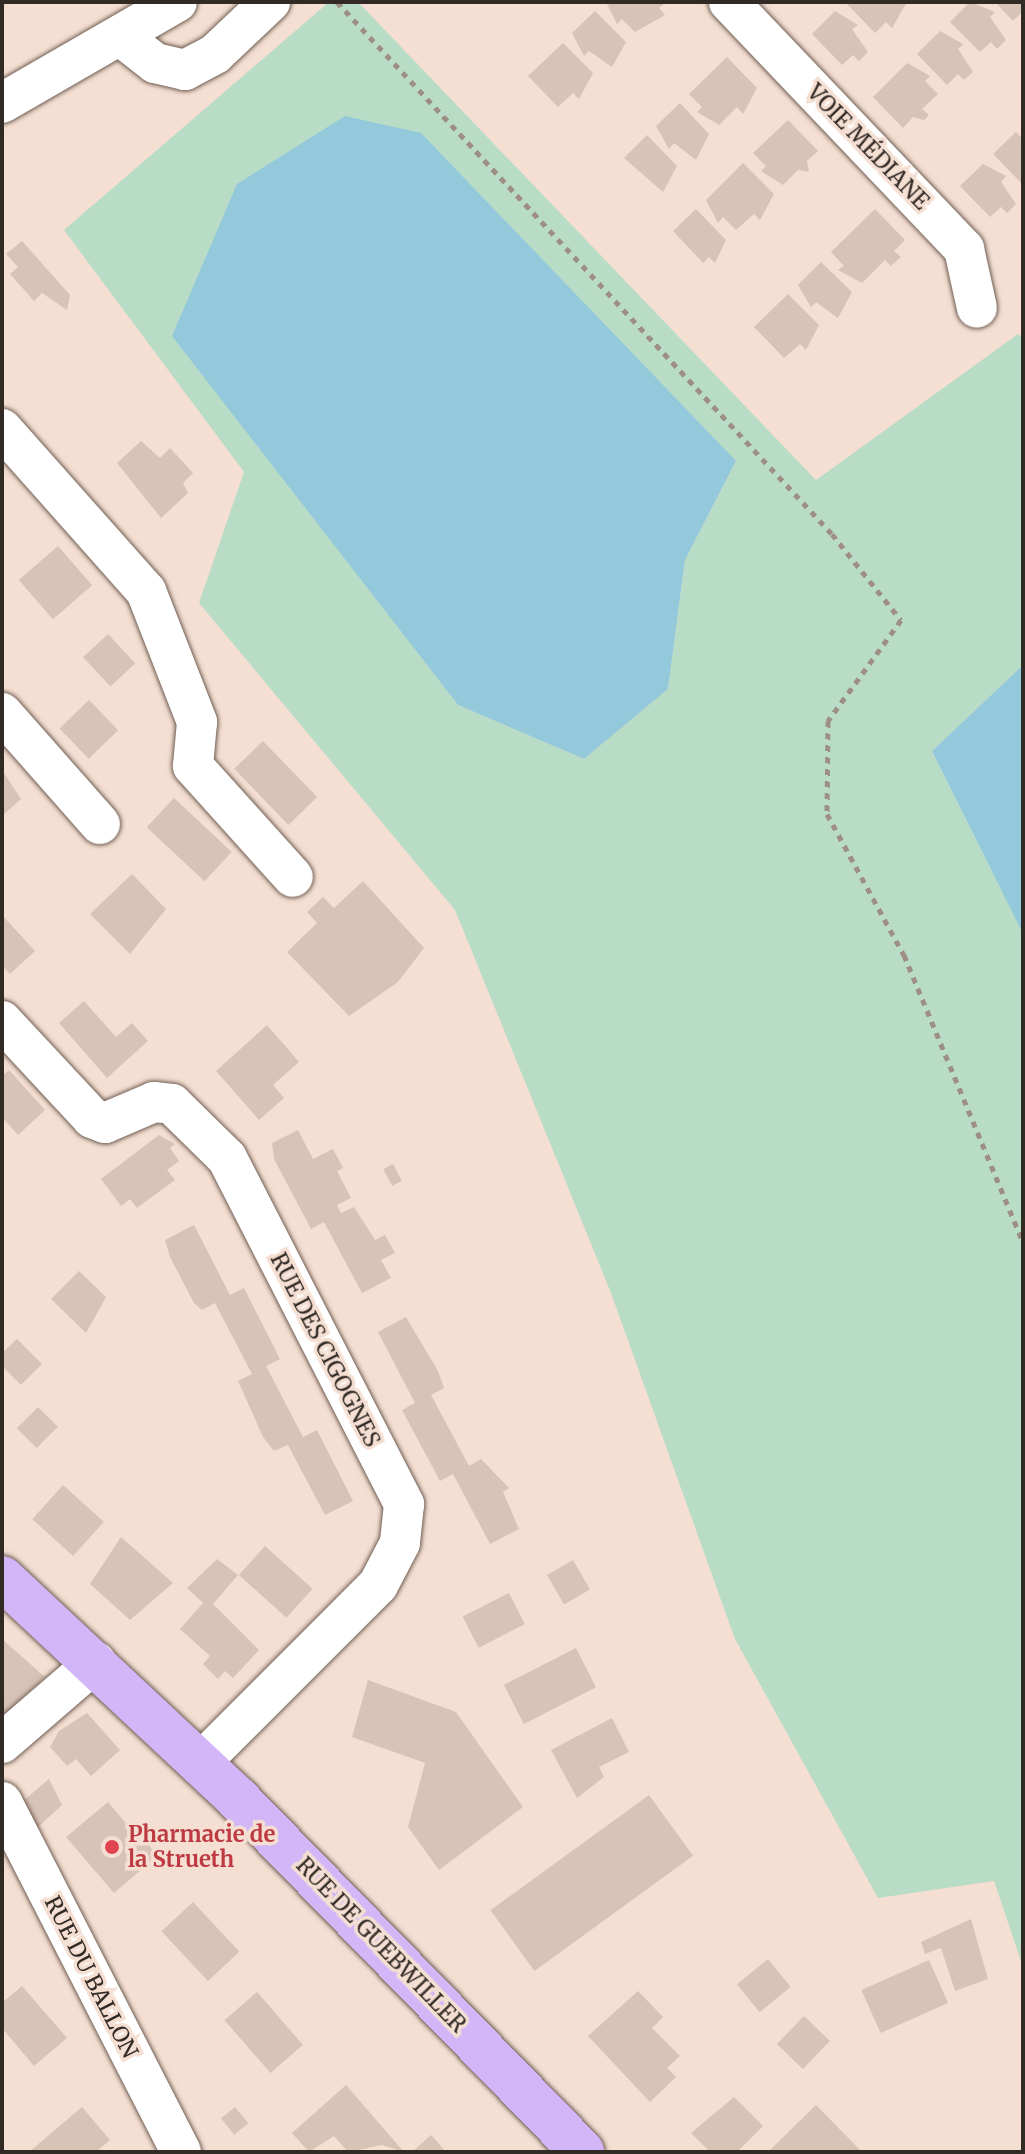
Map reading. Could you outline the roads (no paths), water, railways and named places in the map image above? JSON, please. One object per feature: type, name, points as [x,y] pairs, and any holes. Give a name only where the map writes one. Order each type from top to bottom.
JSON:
[{"type":"main road","name":"RUE DE GUEBWILLER","points":[[2,1578],[96,1662],[200,1763],[582,2152]]},
{"type":"street","points":[[2,103],[123,38],[177,2]]},
{"type":"street","points":[[123,38],[155,63],[185,70],[215,54],[270,2]]},
{"type":"street","name":"VOIE MÉDIANE","points":[[729,2],[964,249],[977,308]]},
{"type":"street","points":[[2,429],[146,591],[197,722],[193,766],[293,877]]},
{"type":"street","points":[[2,713],[100,824]]},
{"type":"street","name":"RUE DES CIGOGNES","points":[[2,1021],[92,1118],[105,1123],[154,1102],[172,1104],[227,1158],[404,1504],[400,1543],[378,1585],[200,1763]]},
{"type":"street","points":[[2,1743],[96,1662]]},
{"type":"street","name":"RUE DU BALLON","points":[[2,1802],[181,2152]]},
{"type":"water","points":[[345,116],[421,133],[736,461],[685,560],[668,689],[584,759],[458,705],[172,336],[237,184]]},
{"type":"water","points":[[1023,665],[1023,934],[932,751]]},
{"type":"place","name":"Pharmacie de la Strueth","points":[[112,1847]]}]
